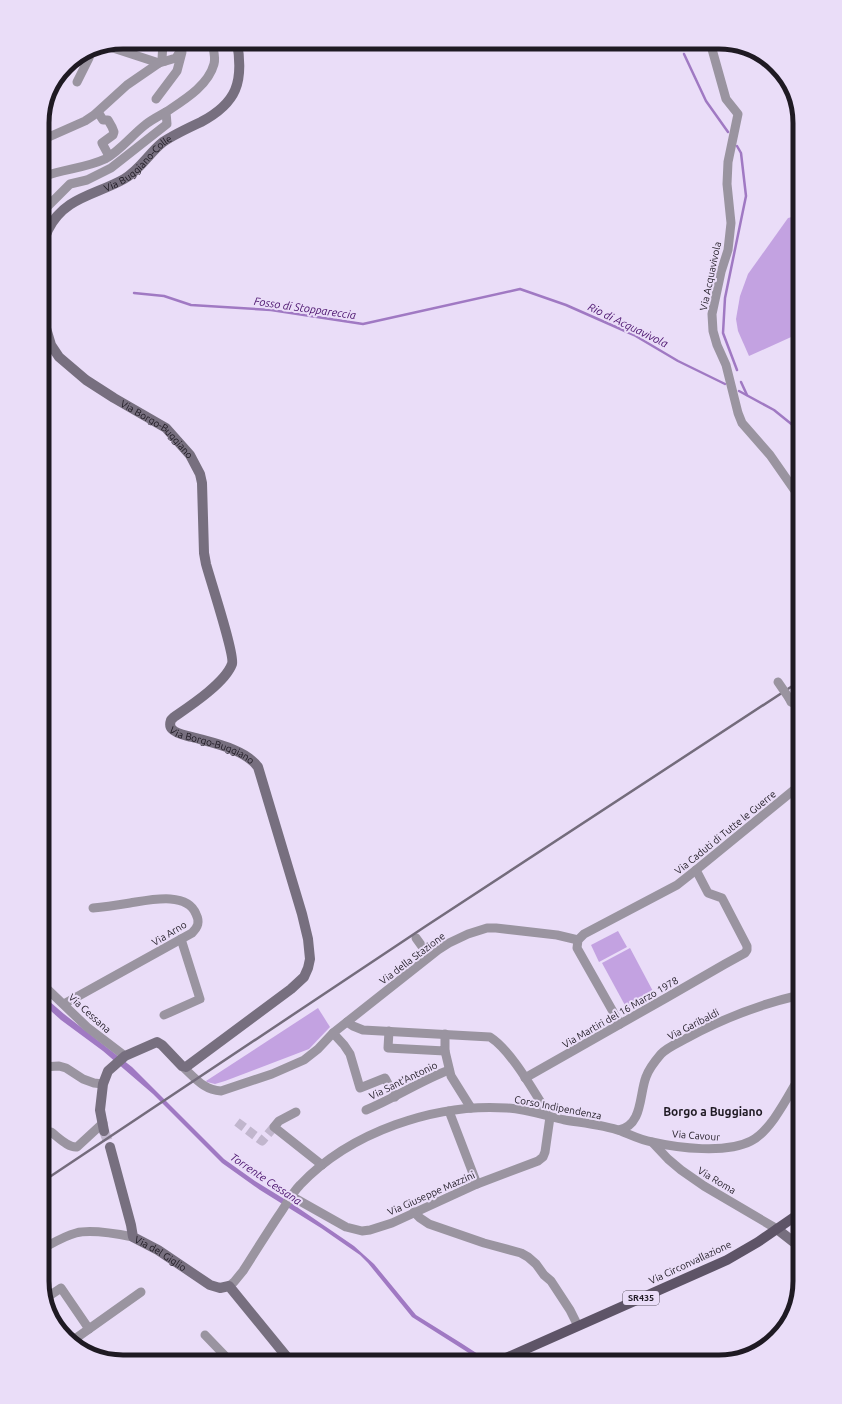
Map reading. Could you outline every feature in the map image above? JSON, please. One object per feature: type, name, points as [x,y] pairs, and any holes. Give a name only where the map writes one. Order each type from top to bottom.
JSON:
[{"type":"main road","name":"Via Circonvallazione","points":[[513,1355],[727,1260],[758,1242],[793,1218]]},
{"type":"street","points":[[121,49],[162,62]]},
{"type":"street","points":[[162,62],[163,49]]},
{"type":"street","points":[[49,175],[91,164],[109,156],[146,125],[189,97],[197,90],[212,70],[214,63],[213,49]]},
{"type":"street","name":"Via Buggiano-Colle","points":[[49,228],[61,213],[73,202],[125,179],[164,142],[212,115],[226,104],[235,93],[238,84],[238,49]]},
{"type":"street","name":"Via Acquavivola","points":[[712,49],[726,99],[738,114],[728,162],[727,184],[732,223],[728,250],[721,272],[712,314],[713,331],[717,345],[726,365],[742,423],[770,454],[793,488]]},
{"type":"street","points":[[49,137],[77,126],[85,121],[98,112],[128,85],[162,62],[176,58],[182,51]]},
{"type":"street","points":[[156,99],[177,71],[182,51]]},
{"type":"street","points":[[77,82],[89,58]]},
{"type":"street","points":[[98,112],[103,120],[108,120],[114,132],[113,135],[102,143],[109,156]]},
{"type":"street","points":[[49,205],[70,184],[87,180],[98,175],[130,154],[167,124],[166,112]]},
{"type":"street","name":"Via Borgo-Buggiano","points":[[49,338],[51,345],[59,357],[92,384],[166,428],[190,455],[200,474],[203,493],[204,553],[233,660],[230,668],[218,682],[206,694],[174,717],[171,720],[170,726],[172,729],[183,735],[223,746],[243,754],[258,767],[302,914],[308,939],[310,959],[304,977],[275,1002],[184,1068]]},
{"type":"street","points":[[778,682],[793,702]]},
{"type":"street","name":"Via Caduti di Tutte le Guerre","points":[[578,940],[584,934],[676,885],[793,791]]},
{"type":"street","name":"Via Martiri del 16 Marzo 1978","points":[[525,1078],[745,953],[747,946],[722,898],[708,893],[696,870]]},
{"type":"street","name":"Via Arno","points":[[64,1004],[182,939],[198,928],[196,912],[191,906],[175,900],[161,899],[93,908]]},
{"type":"street","name":"Via della Stazione","points":[[184,1068],[209,1090],[221,1092],[272,1074],[304,1060],[344,1024],[429,956],[458,938],[487,928],[520,930],[578,940]]},
{"type":"street","points":[[416,938],[429,956]]},
{"type":"street","points":[[164,1015],[200,999],[182,939]]},
{"type":"street","points":[[578,940],[577,948],[620,1024]]},
{"type":"street","name":"Via Cessana","points":[[49,990],[87,1026],[126,1056]]},
{"type":"street","name":"Via Garibaldi","points":[[620,1130],[628,1128],[638,1114],[641,1093],[646,1077],[651,1067],[663,1053],[693,1035],[734,1016],[761,1006],[793,997]]},
{"type":"street","points":[[344,1024],[363,1030],[490,1037],[503,1047],[550,1117]]},
{"type":"street","points":[[390,1031],[388,1048],[445,1051]]},
{"type":"street","points":[[333,1034],[344,1045],[350,1054],[360,1088],[386,1078],[395,1097]]},
{"type":"street","points":[[445,1034],[445,1051],[451,1076],[471,1108]]},
{"type":"street","points":[[51,1132],[73,1147],[77,1146],[103,1127],[100,1110],[103,1084],[108,1071],[113,1065],[126,1056],[158,1042],[184,1068]]},
{"type":"street","points":[[49,1067],[59,1066],[66,1068],[83,1079],[94,1083],[103,1084]]},
{"type":"street","name":"Via Sant'Antonio","points":[[366,1110],[395,1097],[425,1080],[449,1070]]},
{"type":"street","name":"Via Cavour","points":[[652,1142],[701,1149],[729,1148],[751,1141],[760,1136],[768,1128],[793,1087]]},
{"type":"street","name":"Corso Indipendenza","points":[[229,1286],[243,1271],[291,1196],[301,1184],[322,1165],[352,1144],[408,1121],[449,1111],[471,1108],[520,1109],[550,1117],[620,1130],[652,1142]]},
{"type":"street","points":[[449,1111],[477,1184]]},
{"type":"street","points":[[296,1112],[279,1121],[274,1127],[322,1165]]},
{"type":"street","name":"Via Giuseppe Mazzini","points":[[291,1196],[346,1227],[362,1231],[370,1230],[392,1222],[477,1184],[541,1160],[545,1152],[550,1117]]},
{"type":"street","name":"Via Roma","points":[[652,1142],[681,1170],[704,1186],[777,1229]]},
{"type":"street","name":"Via del Giglio","points":[[110,1147],[133,1237],[158,1250],[210,1285],[220,1288],[229,1286]]},
{"type":"street","points":[[414,1212],[429,1224],[484,1243],[521,1253],[528,1257],[552,1282],[565,1301],[576,1322]]},
{"type":"street","points":[[777,1229],[793,1242]]},
{"type":"street","points":[[49,1245],[65,1237],[90,1231],[133,1237]]},
{"type":"street","points":[[229,1286],[285,1355]]},
{"type":"street","points":[[51,1295],[61,1288],[88,1329]]},
{"type":"street","points":[[76,1338],[141,1292]]},
{"type":"street","points":[[205,1334],[224,1355]]},
{"type":"shaded area","points":[[793,217],[793,336],[749,356],[738,331],[736,319],[740,296],[748,274],[788,218]]},
{"type":"shaded area","points":[[618,931],[627,947],[599,962],[591,945]]},
{"type":"shaded area","points":[[630,948],[655,995],[627,1009],[602,963]]},
{"type":"shaded area","points":[[49,1001],[132,1067],[224,1159],[354,1246],[374,1264],[416,1315],[479,1355],[472,1355],[412,1317],[360,1255],[321,1228],[260,1190],[222,1163],[153,1094],[103,1051],[49,1009]]},
{"type":"shaded area","points":[[318,1008],[330,1027],[309,1049],[225,1081],[215,1084],[206,1081]]},
{"type":"waterway","points":[[684,54],[706,101],[728,132]]},
{"type":"waterway","points":[[737,146],[741,153],[746,196],[725,298],[723,333],[737,370]]},
{"type":"waterway","name":"Fosso di Stoppareccia","points":[[134,293],[164,296],[191,305],[271,310],[363,324],[520,289],[566,305],[634,335],[678,361],[725,384]]},
{"type":"waterway","points":[[741,382],[747,395]]},
{"type":"waterway","name":"Rio di Acquavivola","points":[[739,391],[774,410],[793,425]]},
{"type":"tunnel","points":[[237,1122],[262,1141],[274,1127]]},
{"type":"tunnel","points":[[104,1131],[110,1147]]},
{"type":"railway","points":[[49,1177],[426,926],[793,686]]},
{"type":"district","name":"Borgo a Buggiano","points":[[713,1112]]},
{"type":"water label","name":"Torrente Cessana","points":[[266,1179]]}]
